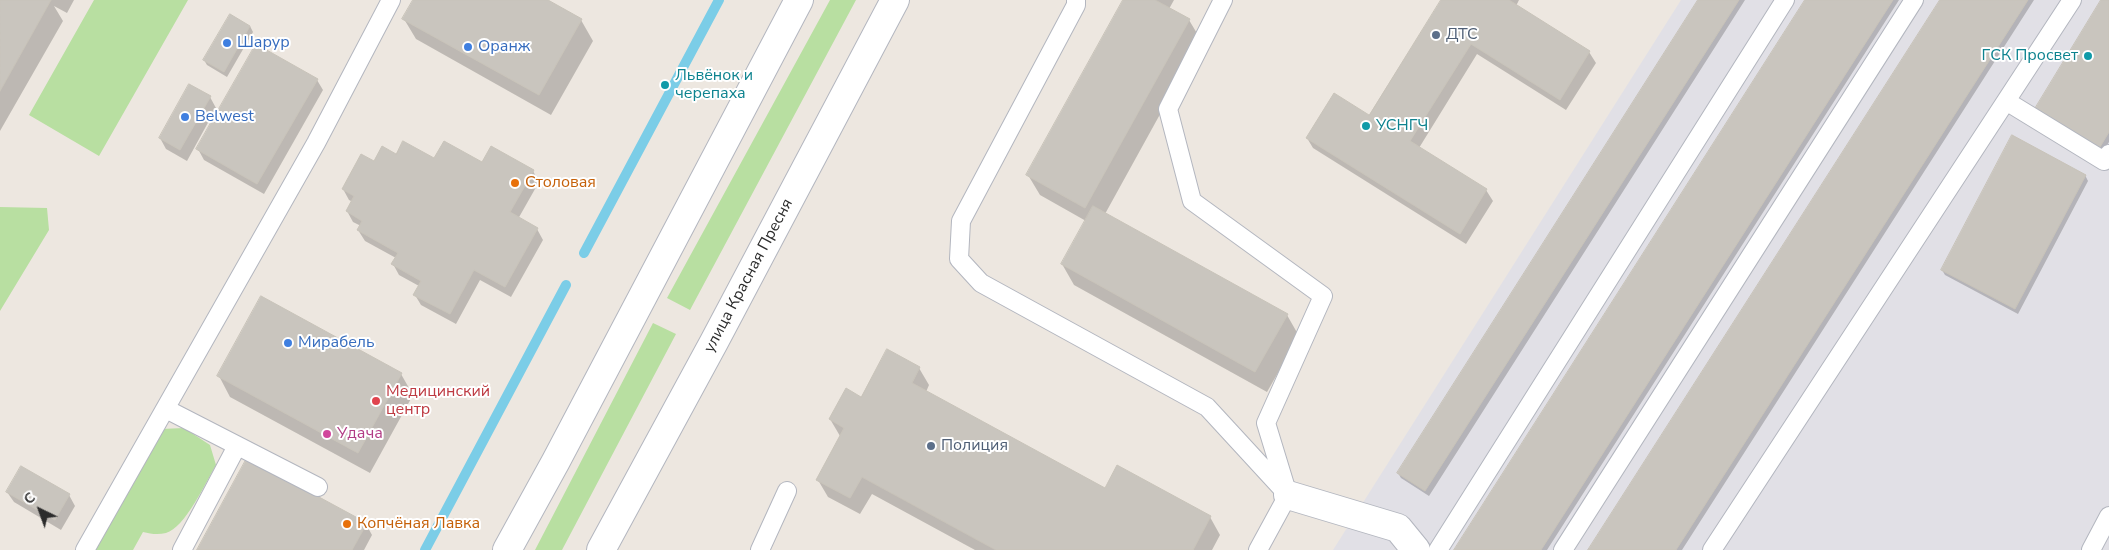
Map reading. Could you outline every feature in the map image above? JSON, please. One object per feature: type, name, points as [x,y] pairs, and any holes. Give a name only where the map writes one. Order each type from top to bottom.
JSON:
[{"type":"street","points":[[507,550],[556,461],[799,0]]},
{"type":"street","name":"улица Красная Пресня","points":[[601,550],[714,342],[895,0]]},
{"type":"street","points":[[1288,495],[1398,528],[1416,550]]},
{"type":"lane","points":[[85,550],[316,143],[391,0]]},
{"type":"lane","points":[[1076,0],[1076,5],[961,221],[959,259],[981,283],[1207,407],[1288,495]]},
{"type":"lane","points":[[1223,0],[1168,109],[1192,201],[1323,296],[1266,423],[1288,495],[1258,550]]},
{"type":"lane","points":[[1438,550],[1785,0]]},
{"type":"lane","points":[[1563,550],[1914,0]]},
{"type":"lane","points":[[1712,550],[2072,0]]},
{"type":"lane","points":[[2006,102],[2104,161],[2109,154]]},
{"type":"lane","points":[[166,409],[318,487]]},
{"type":"lane","points":[[182,550],[237,446]]},
{"type":"lane","points":[[760,550],[787,491]]},
{"type":"lane","points":[[2091,550],[2109,516]]},
{"type":"shaded area","points":[[1681,0],[2109,0],[2109,550],[1333,550]]},
{"type":"green space","points":[[94,0],[188,0],[99,156],[29,115]]},
{"type":"green space","points":[[830,0],[856,0],[690,310],[667,298]]},
{"type":"green space","points":[[0,207],[47,208],[49,230],[0,311]]},
{"type":"green space","points":[[653,323],[676,334],[562,550],[535,550]]},
{"type":"green space","points":[[184,428],[210,445],[216,465],[188,514],[180,523],[166,533],[154,534],[143,532],[133,550],[94,550],[161,429]]},
{"type":"building","points":[[0,0],[51,0],[0,91]]},
{"type":"building","points":[[413,0],[548,0],[582,19],[539,95],[402,19]]},
{"type":"building","points":[[1123,0],[1155,0],[1190,19],[1085,208],[1026,175]]},
{"type":"building","name":"УСНГЧ","points":[[1441,0],[1509,0],[1590,51],[1560,100],[1471,44],[1410,141],[1487,189],[1460,234],[1306,138],[1334,93],[1369,115]]},
{"type":"building","points":[[1698,0],[1739,0],[1425,491],[1397,473]]},
{"type":"building","points":[[1805,0],[1893,0],[1541,550],[1454,550]]},
{"type":"building","points":[[1940,0],[2028,0],[1676,550],[1588,550]]},
{"type":"building","name":"ГСК Просвет","points":[[2101,0],[2109,0],[2109,132],[2097,152],[2033,112]]},
{"type":"building","name":"Шарур","points":[[230,14],[250,26],[224,72],[203,60]]},
{"type":"building","points":[[256,44],[318,79],[257,184],[196,149]]},
{"type":"building","name":"Belwest","points":[[189,84],[211,96],[180,150],[159,138]]},
{"type":"building","points":[[2012,135],[2086,175],[2015,309],[1941,270]]},
{"type":"building","points":[[403,141],[434,158],[444,141],[482,162],[491,146],[534,170],[510,212],[538,228],[505,287],[474,270],[450,314],[413,295],[421,281],[391,264],[398,253],[357,230],[362,221],[346,211],[354,196],[342,189],[361,154],[374,161],[382,146],[396,154]]},
{"type":"building","points":[[1093,206],[1288,314],[1255,372],[1061,264]]},
{"type":"building","points":[[261,296],[402,373],[358,453],[217,376]]},
{"type":"building","name":"Полиция","points":[[887,349],[920,367],[912,383],[1105,488],[1117,465],[1211,516],[1193,550],[996,550],[862,477],[850,498],[816,480],[844,428],[829,419],[846,388],[861,397]]},
{"type":"building","points":[[247,458],[367,523],[352,550],[197,550]]},
{"type":"building","points":[[21,466],[70,494],[55,520],[6,492]]},
{"type":"waterway","points":[[584,253],[719,0]]},
{"type":"waterway","points":[[425,550],[566,285]]},
{"type":"place","name":"ДТС","points":[[1436,35]]},
{"type":"place","name":"Шарур","points":[[227,43]]},
{"type":"place","name":"Оранж","points":[[468,47]]},
{"type":"place","name":"ГСК Просвет","points":[[2088,56]]},
{"type":"place","name":"Львёнок и черепаха","points":[[665,85]]},
{"type":"place","name":"Belwest","points":[[185,117]]},
{"type":"place","name":"УСНГЧ","points":[[1366,126]]},
{"type":"place","name":"Столовая","points":[[515,183]]},
{"type":"place","name":"Мирабель","points":[[288,343]]},
{"type":"place","name":"Медицинский центр","points":[[376,401]]},
{"type":"place","name":"Удача","points":[[327,434]]},
{"type":"place","name":"Полиция","points":[[931,446]]},
{"type":"place","name":"Копчёная Лавка","points":[[347,524]]}]
